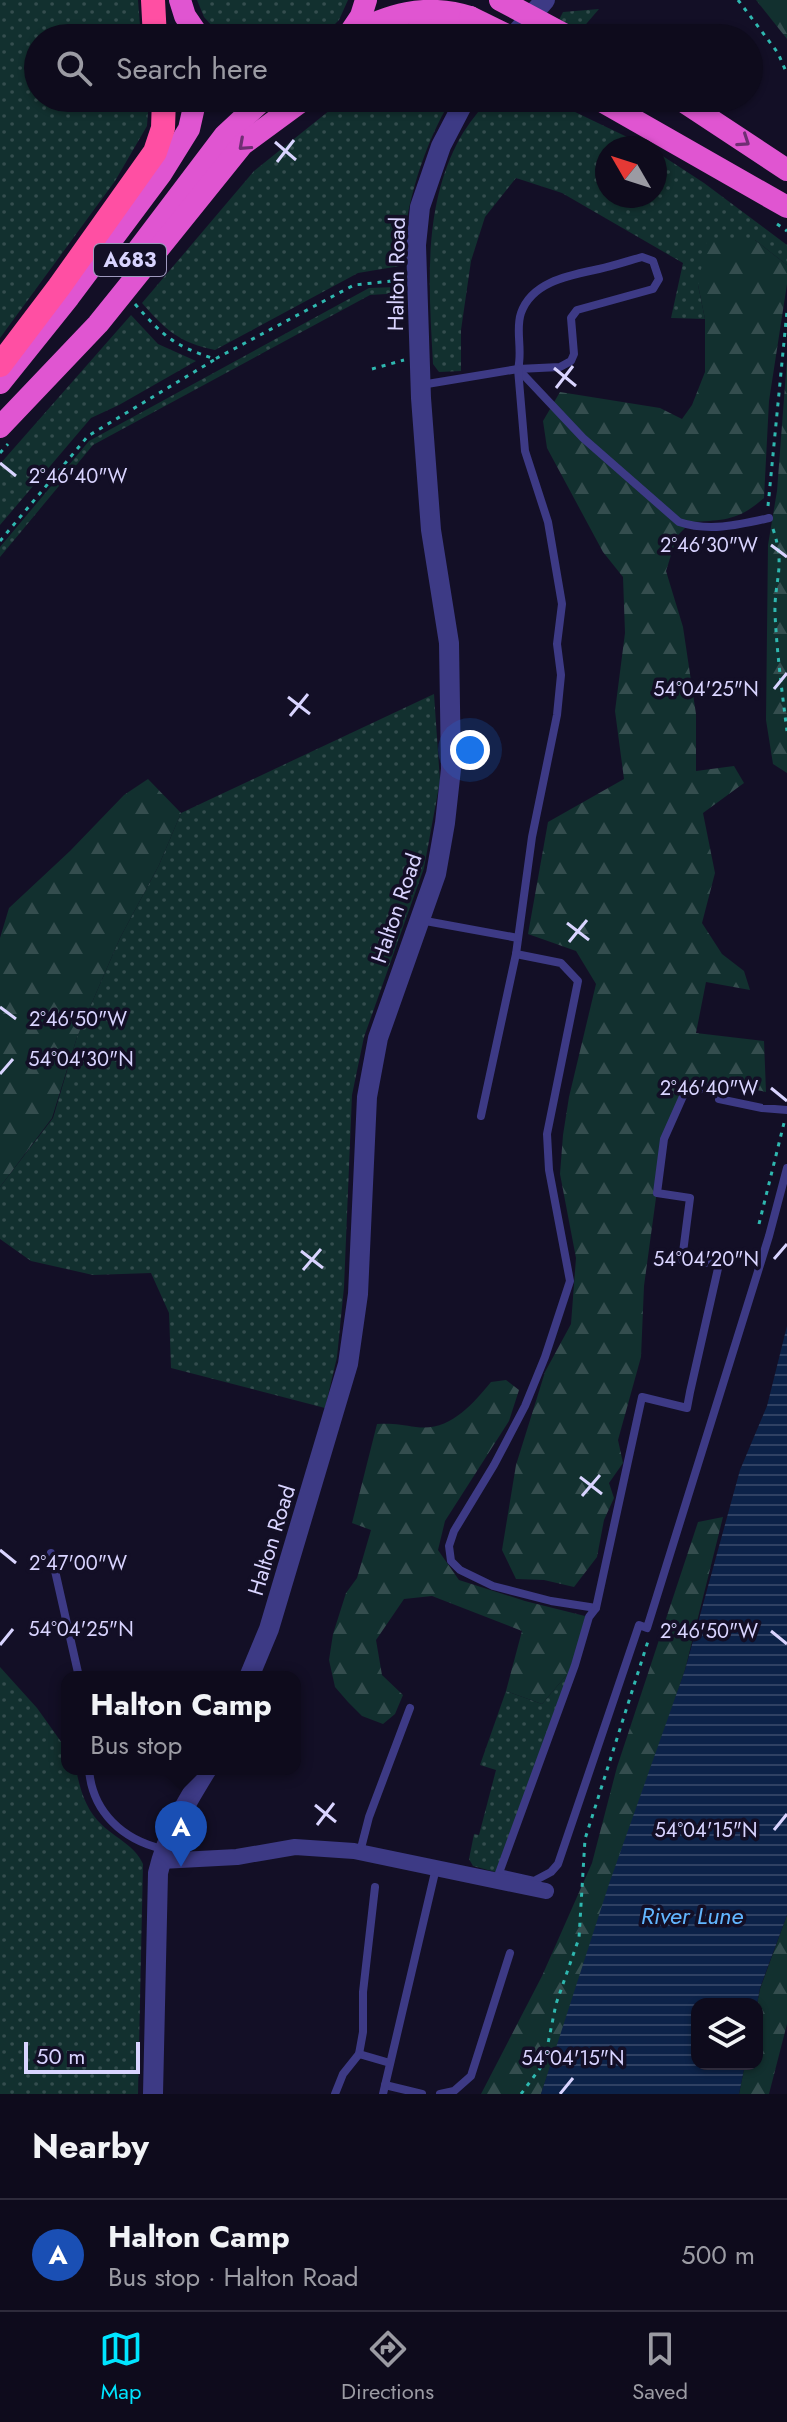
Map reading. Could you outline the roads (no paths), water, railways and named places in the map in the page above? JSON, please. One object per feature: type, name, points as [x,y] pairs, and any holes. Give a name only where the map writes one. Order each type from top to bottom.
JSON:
[{"type":"highway","points":[[153,0],[154,24]]},
{"type":"highway","points":[[180,0],[191,24]]},
{"type":"highway","points":[[356,24],[366,0]]},
{"type":"highway","points":[[500,0],[545,24]]},
{"type":"highway","points":[[369,24],[403,12],[423,9],[454,24]]},
{"type":"highway","points":[[0,365],[155,152],[163,128],[164,112]]},
{"type":"highway","name":"A683","points":[[0,383],[161,174],[189,129],[193,112]]},
{"type":"highway","name":"A683","points":[[0,427],[88,317],[225,135],[250,112]]},
{"type":"highway","points":[[0,427],[98,324],[242,145],[287,112]]},
{"type":"highway","points":[[624,112],[703,152]]},
{"type":"highway","points":[[644,112],[787,205]]},
{"type":"highway","points":[[701,112],[787,170]]},
{"type":"street","points":[[525,24],[545,0]]},
{"type":"street","name":"Halton Road","points":[[252,1671],[269,1629],[348,1364],[358,1294],[367,1097],[378,1038],[439,861],[451,769],[449,643],[431,530],[415,280],[420,207],[441,146],[459,112]]},
{"type":"street","points":[[153,2094],[156,1889],[162,1855],[180,1812],[203,1775]]},
{"type":"street","points":[[162,1855],[237,1857],[295,1847],[360,1852],[546,1891]]},
{"type":"lane","points":[[420,385],[518,369],[560,367],[571,361],[574,354],[571,318],[577,310],[653,289],[659,279],[653,261],[642,257],[573,273],[545,286],[521,311],[522,354],[518,369],[525,451],[548,522],[562,604],[557,644],[561,675],[557,715],[532,837],[516,954],[481,1116]]},
{"type":"lane","points":[[518,369],[583,438],[679,522],[697,528],[739,525],[769,518]]},
{"type":"lane","points":[[419,920],[518,938]]},
{"type":"lane","points":[[516,954],[561,963],[578,981],[547,1134],[549,1170],[570,1281],[525,1406],[454,1531],[449,1546],[451,1561],[460,1570],[493,1586],[551,1601],[596,1608]]},
{"type":"lane","points":[[787,1110],[719,1099],[723,1083],[684,1094],[664,1139],[657,1193],[690,1198],[682,1260],[719,1264],[687,1408],[642,1397],[596,1608],[589,1617],[575,1665],[499,1873],[534,1881],[551,1872],[558,1864],[639,1625],[647,1628],[769,1236],[787,1168]]},
{"type":"lane","points":[[51,1553],[78,1671]]},
{"type":"lane","points":[[360,1852],[369,1817],[410,1708]]},
{"type":"lane","points":[[89,1775],[90,1784],[106,1818],[123,1834],[162,1855]]},
{"type":"lane","points":[[422,2094],[384,2090],[436,1868]]},
{"type":"lane","points":[[335,2094],[343,2074],[359,2054],[375,1887]]},
{"type":"lane","points":[[440,2094],[454,2091],[471,2076],[510,1953]]},
{"type":"lane","points":[[359,2054],[390,2063]]},
{"type":"water","name":"River Lune","points":[[787,1326],[787,1915],[758,1998],[691,1998],[691,2070],[744,2070],[739,2094],[541,2094],[609,1884],[685,1670],[740,1470],[767,1406]]},
{"type":"place","name":"Halton Camp","points":[[181,1867]]}]
